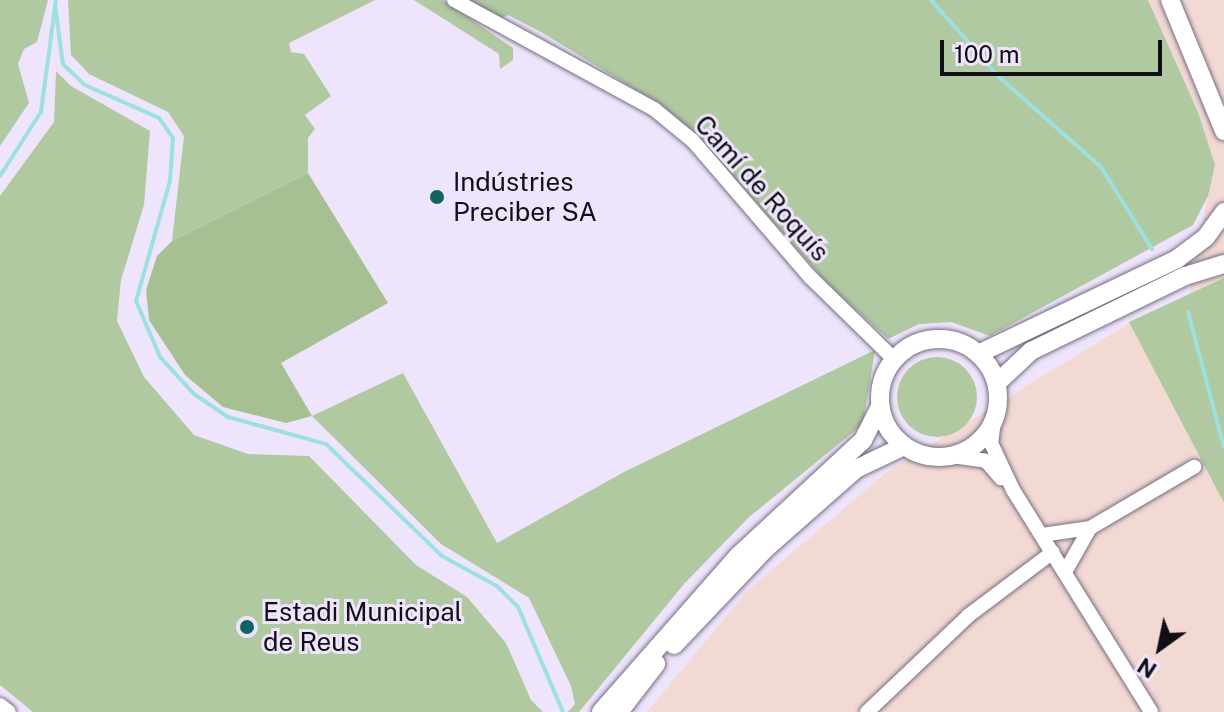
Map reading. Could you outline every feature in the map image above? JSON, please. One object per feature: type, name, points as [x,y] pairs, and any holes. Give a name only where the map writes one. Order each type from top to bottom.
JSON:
[{"type":"street","name":"Camí de Roquís","points":[[454,0],[654,109],[693,141],[811,278],[894,359]]},
{"type":"street","points":[[1170,0],[1224,131]]},
{"type":"street","points":[[978,354],[1177,259],[1206,237],[1224,212]]},
{"type":"street","points":[[1151,712],[1013,490],[991,443],[998,382],[1031,351],[1185,276],[1224,264]]},
{"type":"street","points":[[998,382],[978,354],[942,339],[915,343],[894,359],[882,381],[880,407],[886,426],[904,446],[986,461],[1013,490]]},
{"type":"street","points":[[601,712],[739,555],[863,440],[880,407]]},
{"type":"street","points":[[952,456],[980,439],[994,420]]},
{"type":"street","points":[[619,712],[656,664],[764,550],[856,469],[904,446]]},
{"type":"street","points":[[1042,535],[1090,528],[1194,467]]},
{"type":"street","points":[[1065,572],[1090,528]]},
{"type":"street","points":[[867,712],[968,616],[1053,552]]},
{"type":"street","points":[[0,705],[9,712]]},
{"type":"shaded area","points":[[1148,0],[1224,0],[1224,331],[1191,432],[1224,503],[1224,712],[647,712],[746,592],[888,471],[1128,324],[1189,296],[1214,165],[1198,112]]},
{"type":"green space","points":[[0,0],[48,0],[37,42],[24,49],[18,64],[29,103],[0,146]]},
{"type":"green space","points":[[68,0],[375,0],[289,43],[291,52],[304,54],[331,96],[305,115],[315,129],[308,138],[308,173],[172,241],[184,136],[168,112],[89,74],[71,55]]},
{"type":"green space","points":[[414,0],[443,0],[513,48],[513,60],[500,69],[499,54]]},
{"type":"green space","points":[[465,0],[1148,0],[1198,112],[1215,165],[1208,196],[1193,225],[990,336],[951,322],[919,324],[888,339],[827,283],[721,163],[664,107],[541,32],[508,15],[496,20]]},
{"type":"green space","points":[[56,71],[71,86],[150,131],[144,205],[121,280],[117,321],[144,377],[194,435],[248,454],[309,456],[416,565],[467,597],[506,643],[531,700],[543,712],[33,712],[0,685],[0,196],[54,122]]},
{"type":"green space","points":[[308,173],[388,303],[281,363],[312,416],[286,423],[223,407],[185,375],[149,320],[146,290],[157,256],[172,241]]},
{"type":"green space","points":[[1224,278],[1224,503],[1129,322]]},
{"type":"green space","points":[[875,350],[863,424],[748,518],[684,584],[579,712],[568,712],[575,704],[571,686],[529,598],[441,544],[312,416],[403,373],[497,543],[624,472]]},
{"type":"green space","points":[[937,357],[952,360],[965,369],[974,382],[977,397],[974,412],[965,425],[952,434],[937,437],[922,434],[909,425],[900,412],[897,397],[900,382],[909,369],[922,360]]},
{"type":"waterway","points":[[0,176],[41,112],[56,0]]},
{"type":"waterway","points":[[931,0],[999,77],[1101,167],[1152,249]]},
{"type":"waterway","points":[[55,5],[63,64],[85,85],[159,118],[173,138],[170,181],[136,301],[160,357],[194,394],[228,417],[326,444],[442,556],[497,586],[518,607],[563,712]]},
{"type":"waterway","points":[[1188,312],[1224,447]]},
{"type":"place","name":"Indústries Preciber SA","points":[[437,197]]},
{"type":"place","name":"Estadi Municipal de Reus","points":[[247,627]]}]
